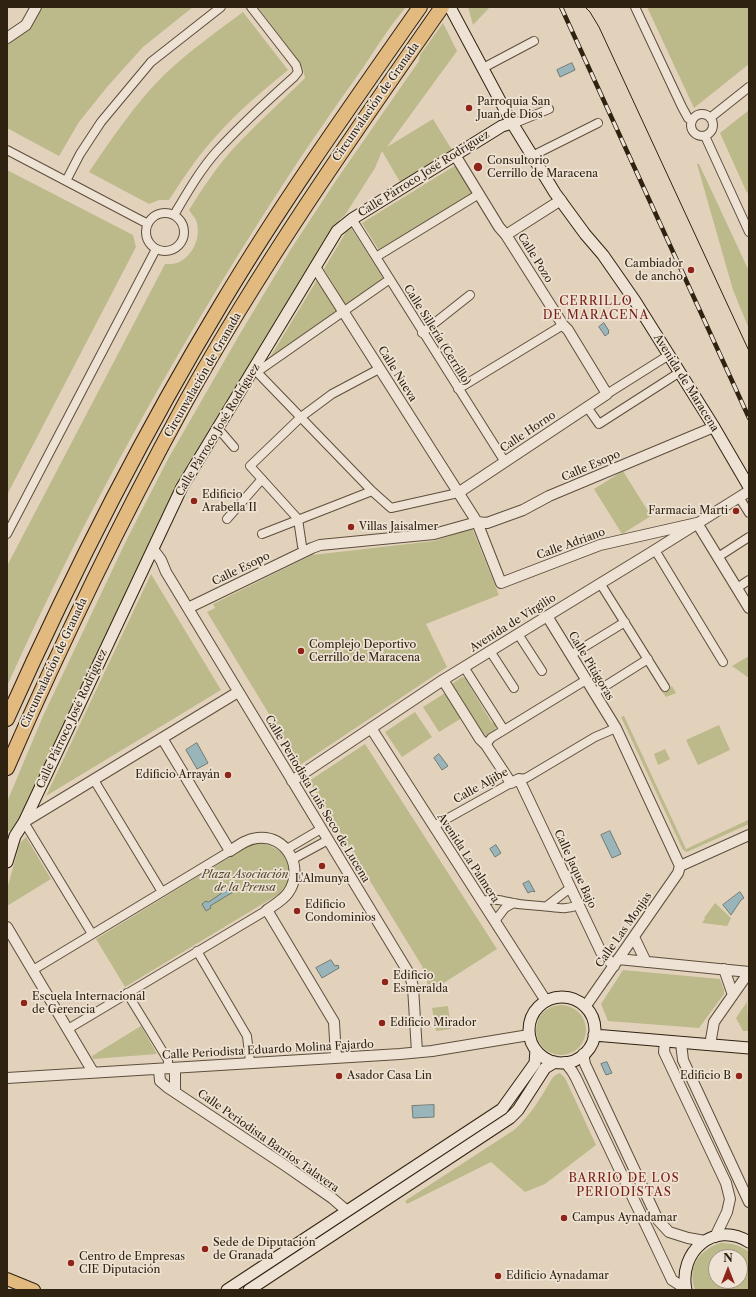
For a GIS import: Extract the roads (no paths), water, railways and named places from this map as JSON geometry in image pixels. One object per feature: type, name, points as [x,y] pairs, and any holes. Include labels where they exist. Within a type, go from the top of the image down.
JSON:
[{"type":"highway","name":"Circunvalación de Granada","points":[[7,768],[87,593],[186,402],[279,248],[339,155],[427,28],[446,8]]},
{"type":"highway","name":"Circunvalación de Granada","points":[[7,718],[70,583],[106,511],[165,401],[218,309],[324,145],[419,9]]},
{"type":"main road","name":"Avenida de Maracena","points":[[446,8],[483,68],[512,123],[532,156],[585,234],[603,255],[635,301],[714,427],[749,487]]},
{"type":"main road","name":"Calle Párroco José Rodríguez","points":[[7,862],[9,848],[24,822],[182,487],[216,430],[255,370],[337,231],[352,218],[502,126],[512,123]]},
{"type":"main road","points":[[249,1290],[510,1118],[518,1110],[545,1068],[560,1062],[576,1059],[583,1054],[592,1043],[594,1021],[586,1007],[568,997],[552,998],[540,1005],[529,1023],[529,1035],[536,1050],[544,1058],[560,1062]]},
{"type":"main road","points":[[594,1034],[749,1048]]},
{"type":"main road","points":[[227,1290],[506,1106],[534,1063],[536,1050]]},
{"type":"main road","points":[[347,1211],[354,1221]]},
{"type":"main road","points":[[686,1290],[684,1279],[687,1262],[696,1248],[710,1239],[730,1235],[749,1242]]},
{"type":"main road","points":[[7,1279],[34,1290]]},
{"type":"street","points":[[7,38],[26,25],[36,7]]},
{"type":"street","points":[[66,180],[80,154],[101,122],[152,62],[221,7]]},
{"type":"street","points":[[174,215],[190,188],[216,153],[248,119],[298,72],[296,65],[251,7]]},
{"type":"street","points":[[635,7],[682,107],[688,118],[692,121],[693,131],[698,135],[705,136],[710,133],[713,127],[710,118],[704,115],[697,116],[692,121]]},
{"type":"street","points":[[483,68],[534,41]]},
{"type":"street","points":[[710,118],[749,86]]},
{"type":"street","points":[[512,123],[549,109]]},
{"type":"street","points":[[532,156],[598,123]]},
{"type":"street","points":[[705,136],[749,232]]},
{"type":"street","points":[[7,150],[148,224]]},
{"type":"street","name":"Calle Pozo","points":[[455,155],[499,227],[506,235],[563,325],[568,330],[607,394]]},
{"type":"street","points":[[376,257],[479,194]]},
{"type":"street","points":[[506,235],[561,200]]},
{"type":"street","points":[[168,213],[174,215],[182,223],[184,235],[182,241],[179,246],[168,251],[156,249],[148,241],[146,235],[148,224],[156,215],[168,213]]},
{"type":"street","name":"Calle Sillería (Cerrillo)","points":[[352,218],[422,333],[505,462]]},
{"type":"street","points":[[7,534],[156,249]]},
{"type":"street","name":"Calle Nueva","points":[[315,267],[458,493]]},
{"type":"street","name":"Calle Párroco José Rodríguez","points":[[255,370],[390,279]]},
{"type":"street","points":[[422,333],[470,295]]},
{"type":"street","points":[[458,389],[563,325]]},
{"type":"street","name":"Calle Horno","points":[[372,491],[391,508],[458,493],[587,407],[669,355]]},
{"type":"street","points":[[305,551],[302,546],[298,519],[250,466],[301,418],[332,394],[379,369]]},
{"type":"street","points":[[255,370],[372,491],[262,534]]},
{"type":"street","points":[[587,407],[599,424],[680,372]]},
{"type":"street","name":"Calle Esopo","points":[[188,608],[320,545],[434,534],[477,522],[487,523],[523,510],[549,496],[714,427]]},
{"type":"street","points":[[216,430],[222,433],[234,446]]},
{"type":"street","points":[[227,518],[262,479]]},
{"type":"street","name":"Avenida de Virgilio","points":[[292,781],[443,680],[749,491]]},
{"type":"street","points":[[458,493],[477,522]]},
{"type":"street","points":[[739,497],[749,513]]},
{"type":"street","name":"Calle Adriano","points":[[477,522],[501,583],[600,545],[697,523]]},
{"type":"street","points":[[697,523],[749,608]]},
{"type":"street","points":[[718,557],[749,537]]},
{"type":"street","name":"Calle Periodista Luis Seco de Lucena","points":[[153,549],[161,560],[164,568],[238,692],[410,974],[413,987],[417,1052]]},
{"type":"street","points":[[655,550],[724,662]]},
{"type":"street","points":[[147,562],[155,563],[164,568]]},
{"type":"street","points":[[737,588],[749,580]]},
{"type":"street","points":[[600,583],[665,687]]},
{"type":"street","name":"Calle Pitágoras","points":[[547,616],[616,728],[680,866]]},
{"type":"street","points":[[571,655],[624,622]]},
{"type":"street","points":[[518,634],[542,671]]},
{"type":"street","points":[[490,651],[514,688]]},
{"type":"street","points":[[594,693],[648,659]]},
{"type":"street","points":[[464,667],[504,730]]},
{"type":"street","name":"Calle Jaque Bajo","points":[[443,680],[480,739],[515,781],[601,952],[616,962]]},
{"type":"street","points":[[486,745],[491,738],[586,680]]},
{"type":"street","points":[[92,934],[24,822],[238,692]]},
{"type":"street","name":"Avenida La Palmera","points":[[370,728],[546,1001]]},
{"type":"street","name":"Calle Aljibe","points":[[434,826],[515,781],[526,778],[594,737],[616,728]]},
{"type":"street","points":[[162,738],[230,851]]},
{"type":"street","points":[[94,780],[162,892]]},
{"type":"street","points":[[287,849],[321,829]]},
{"type":"street","points":[[680,866],[749,835]]},
{"type":"street","points":[[33,970],[247,840],[258,838],[270,839],[287,849],[293,860],[295,878],[292,886],[282,900],[68,1029]]},
{"type":"street","points":[[293,860],[328,840]]},
{"type":"street","name":"Calle Las Monjas","points":[[586,1007],[678,873],[680,866]]},
{"type":"street","points":[[547,906],[570,888]]},
{"type":"street","points":[[482,902],[486,900],[506,900],[514,903],[568,909],[578,906]]},
{"type":"street","points":[[495,921],[505,908],[514,903]]},
{"type":"street","points":[[267,910],[334,1022],[336,1058]]},
{"type":"street","points":[[7,928],[93,1072]]},
{"type":"street","points":[[634,937],[646,962]]},
{"type":"street","points":[[197,951],[247,1036],[250,1062]]},
{"type":"street","points":[[616,962],[646,962],[749,972],[714,1022],[710,1045]]},
{"type":"street","points":[[724,969],[733,995]]},
{"type":"street","points":[[128,993],[168,1060],[167,1068],[175,1091]]},
{"type":"street","name":"Calle Periodista Eduardo Molina Fajardo","points":[[7,1078],[417,1052],[529,1035]]},
{"type":"street","points":[[583,1054],[585,1064],[658,1220],[669,1232],[688,1238],[710,1239],[727,1212],[730,1199],[726,1183],[664,1052],[665,1041]]},
{"type":"street","points":[[682,1043],[684,1060],[749,1202]]},
{"type":"street","points":[[560,1062],[572,1071],[576,1078],[672,1280],[686,1290]]},
{"type":"street","name":"Calle Periodista Barrios Talavera","points":[[167,1068],[160,1081],[332,1198],[347,1211]]},
{"type":"water","points":[[572,63],[575,70],[560,77],[557,70]]},
{"type":"water","points":[[604,323],[609,331],[609,333],[605,336],[599,327]]},
{"type":"water","points":[[197,743],[208,763],[197,769],[186,750]]},
{"type":"water","points":[[439,754],[448,766],[442,770],[434,758]]},
{"type":"water","points":[[610,831],[621,854],[612,858],[601,835]]},
{"type":"water","points":[[496,845],[501,853],[495,857],[490,849]]},
{"type":"water","points":[[529,881],[535,892],[532,891],[528,893],[523,884]]},
{"type":"water","points":[[230,888],[233,892],[210,906],[211,908],[206,911],[202,904],[206,901],[208,902]]},
{"type":"water","points":[[740,892],[744,898],[731,915],[723,905]]},
{"type":"water","points":[[331,960],[335,966],[338,965],[339,968],[322,978],[316,968]]},
{"type":"water","points":[[607,1062],[612,1073],[606,1075],[601,1064]]},
{"type":"water","points":[[434,1105],[434,1117],[413,1118],[412,1106]]},
{"type":"tram line","points":[[585,7],[590,12],[599,27],[749,351]]},
{"type":"railway","points":[[561,7],[749,418]]},
{"type":"place","name":"Parroquia San Juan de Dios","points":[[469,108]]},
{"type":"place","name":"Consultorio Cerrillo de Maracena","points":[[478,167]]},
{"type":"place","name":"Cambiador de ancho","points":[[691,270]]},
{"type":"place","name":"Edificio Arabella II","points":[[194,501]]},
{"type":"place","name":"Farmacia Marti","points":[[736,511]]},
{"type":"place","name":"Villas Jaisalmer","points":[[351,527]]},
{"type":"place","name":"Complejo Deportivo Cerrillo de Maracena","points":[[301,651]]},
{"type":"place","name":"Edificio Arrayán","points":[[228,775]]},
{"type":"place","name":"L'Almunya","points":[[322,866]]},
{"type":"place","name":"Edificio Condominios","points":[[297,911]]},
{"type":"place","name":"Edificio Esmeralda","points":[[385,982]]},
{"type":"place","name":"Escuela Internacional de Gerencia","points":[[24,1003]]},
{"type":"place","name":"Edificio Mirador","points":[[382,1023]]},
{"type":"place","name":"Asador Casa Lin","points":[[339,1076]]},
{"type":"place","name":"Edificio B","points":[[739,1076]]},
{"type":"place","name":"Campus Aynadamar","points":[[564,1218]]},
{"type":"place","name":"Sede de Diputación de Granada","points":[[205,1249]]},
{"type":"place","name":"Centro de Empresas CIE Diputación","points":[[71,1263]]},
{"type":"place","name":"Edificio Aynadamar","points":[[498,1276]]},
{"type":"district","name":"CERRILLO DE MARACENA","points":[[596,309]]},
{"type":"district","name":"BARRIO DE LOS PERIODISTAS","points":[[624,1186]]},
{"type":"park label","name":"Plaza Asociación de la Prensa","points":[[245,881]]}]
